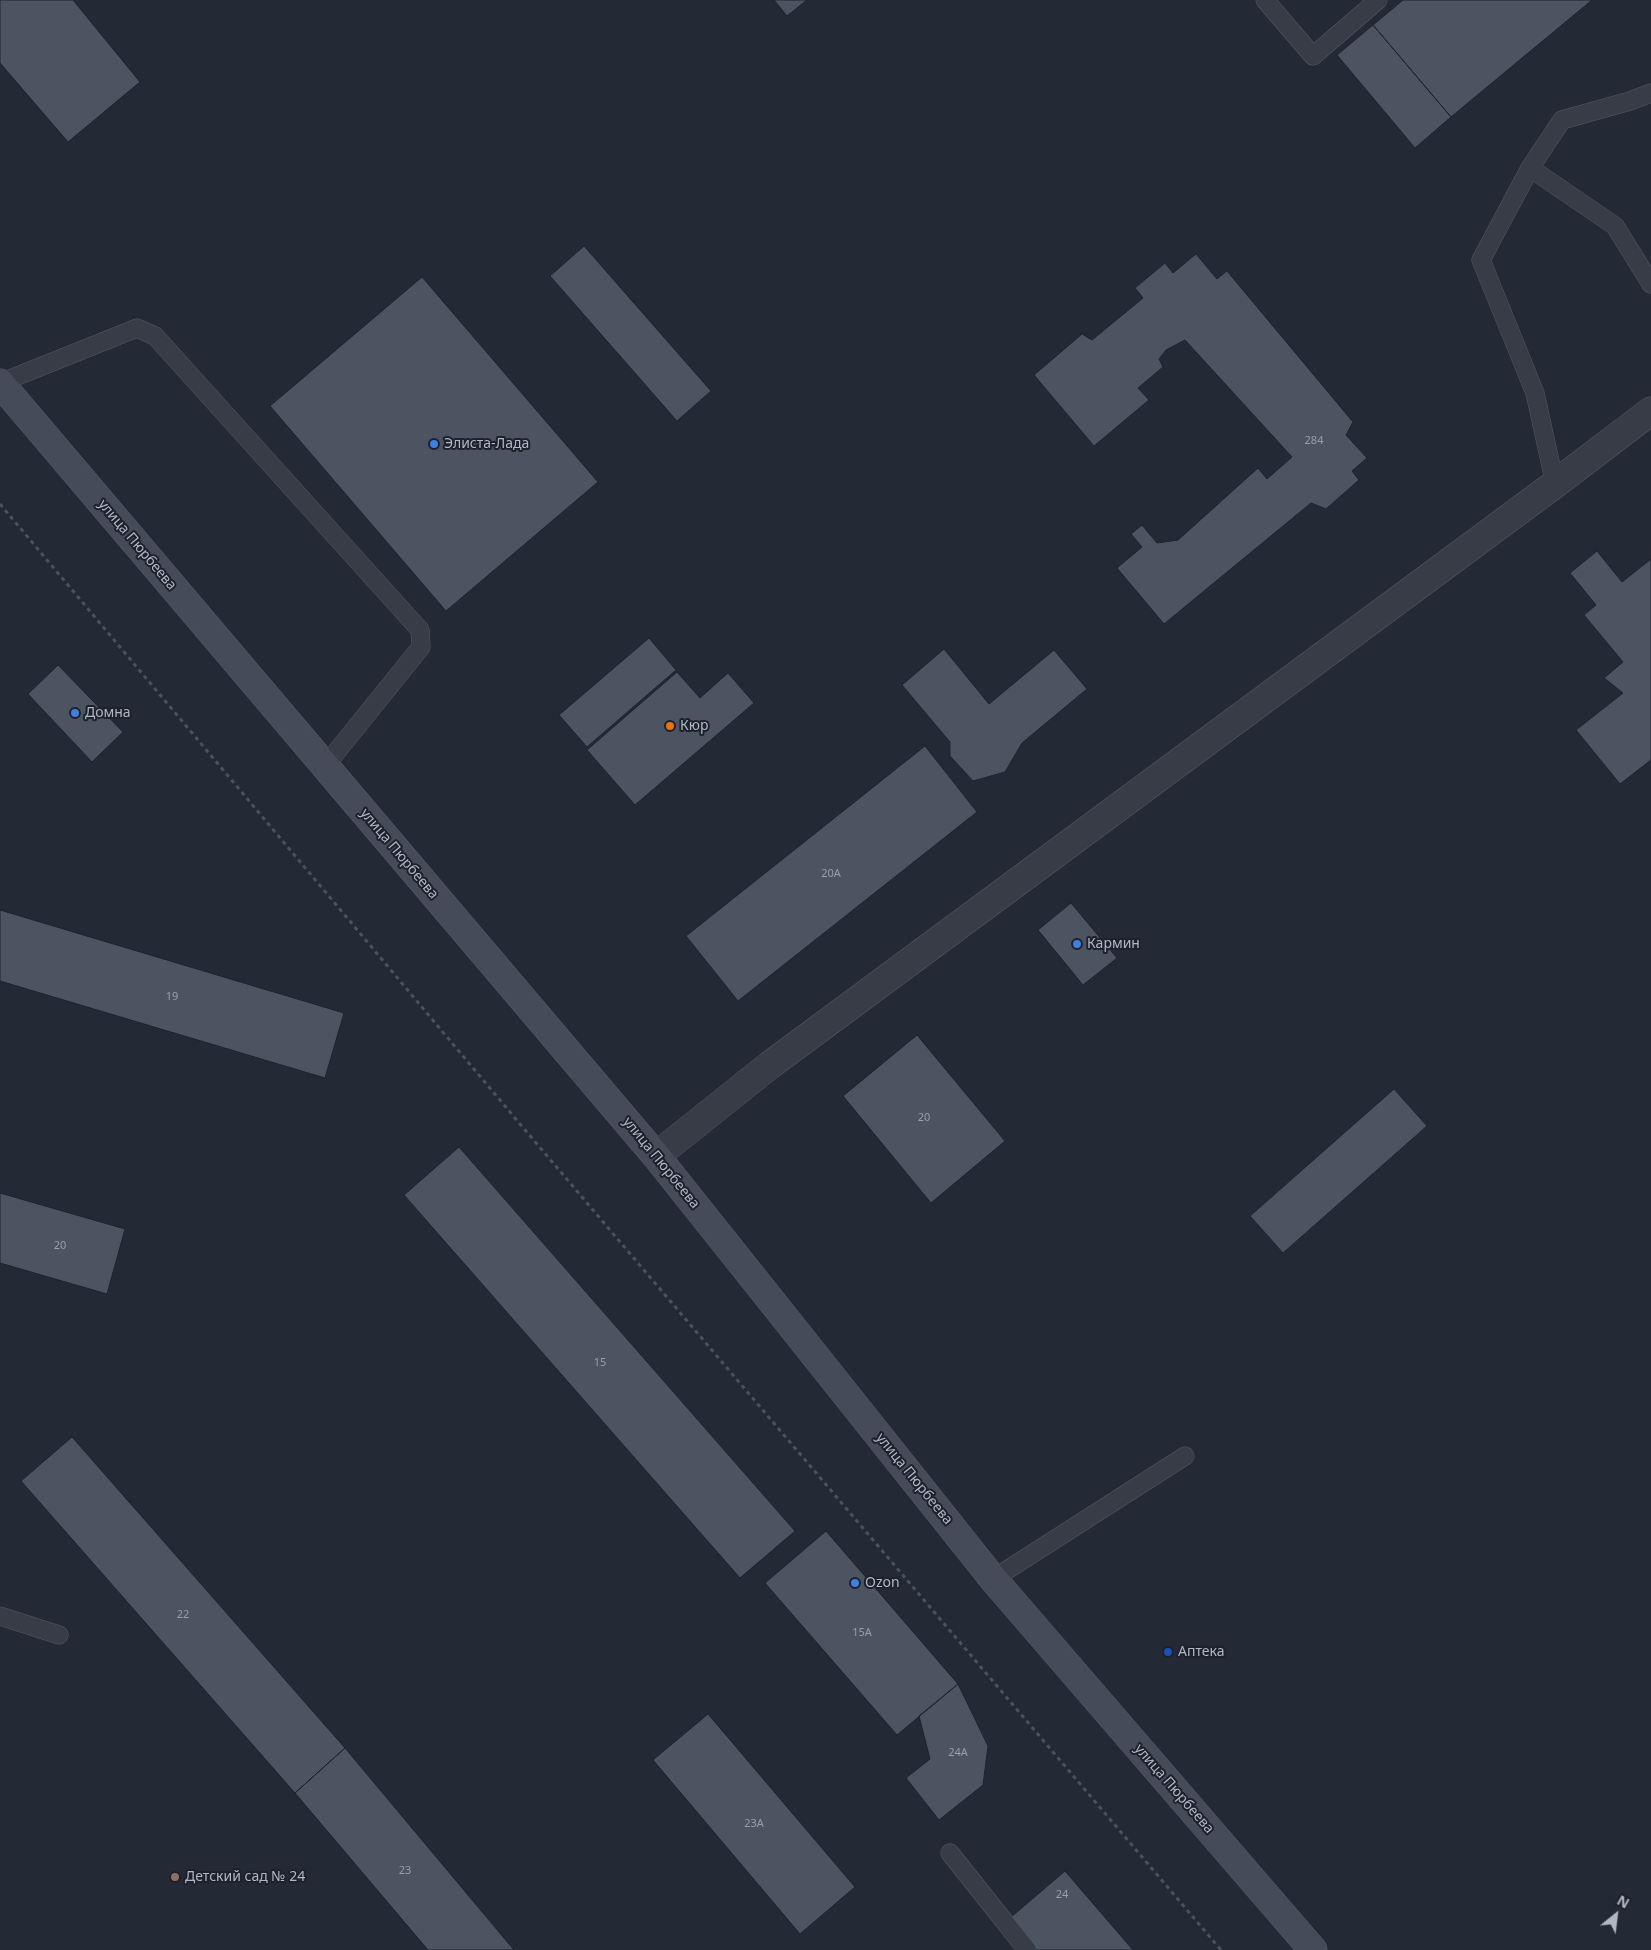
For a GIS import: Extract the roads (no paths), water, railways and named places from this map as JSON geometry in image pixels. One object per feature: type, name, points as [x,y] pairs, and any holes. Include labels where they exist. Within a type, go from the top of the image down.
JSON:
[{"type":"main road","name":"улица Пюрбеева","points":[[0,383],[656,1156],[993,1579],[1313,1950]]},
{"type":"street","points":[[656,1156],[778,1060],[1556,484],[1651,411]]},
{"type":"lane","points":[[1264,0],[1313,56],[1378,0]]},
{"type":"lane","points":[[1556,484],[1535,393],[1480,260],[1530,168],[1562,120],[1630,101],[1651,93]]},
{"type":"lane","points":[[1530,168],[1615,226],[1651,284]]},
{"type":"lane","points":[[0,383],[136,328],[155,336],[420,630],[421,647],[325,766]]},
{"type":"lane","points":[[993,1579],[1184,1456]]},
{"type":"lane","points":[[0,1616],[59,1635]]},
{"type":"lane","points":[[950,1853],[1027,1950]]},
{"type":"place","name":"Элиста-Лада","points":[[434,444]]},
{"type":"place","name":"Домна","points":[[75,713]]},
{"type":"place","name":"Кюр","points":[[670,726]]},
{"type":"place","name":"Кармин","points":[[1077,944]]},
{"type":"place","name":"Ozon","points":[[855,1583]]},
{"type":"place","name":"Аптека","points":[[1168,1652]]},
{"type":"place","name":"Детский сад № 24","points":[[175,1877]]}]
